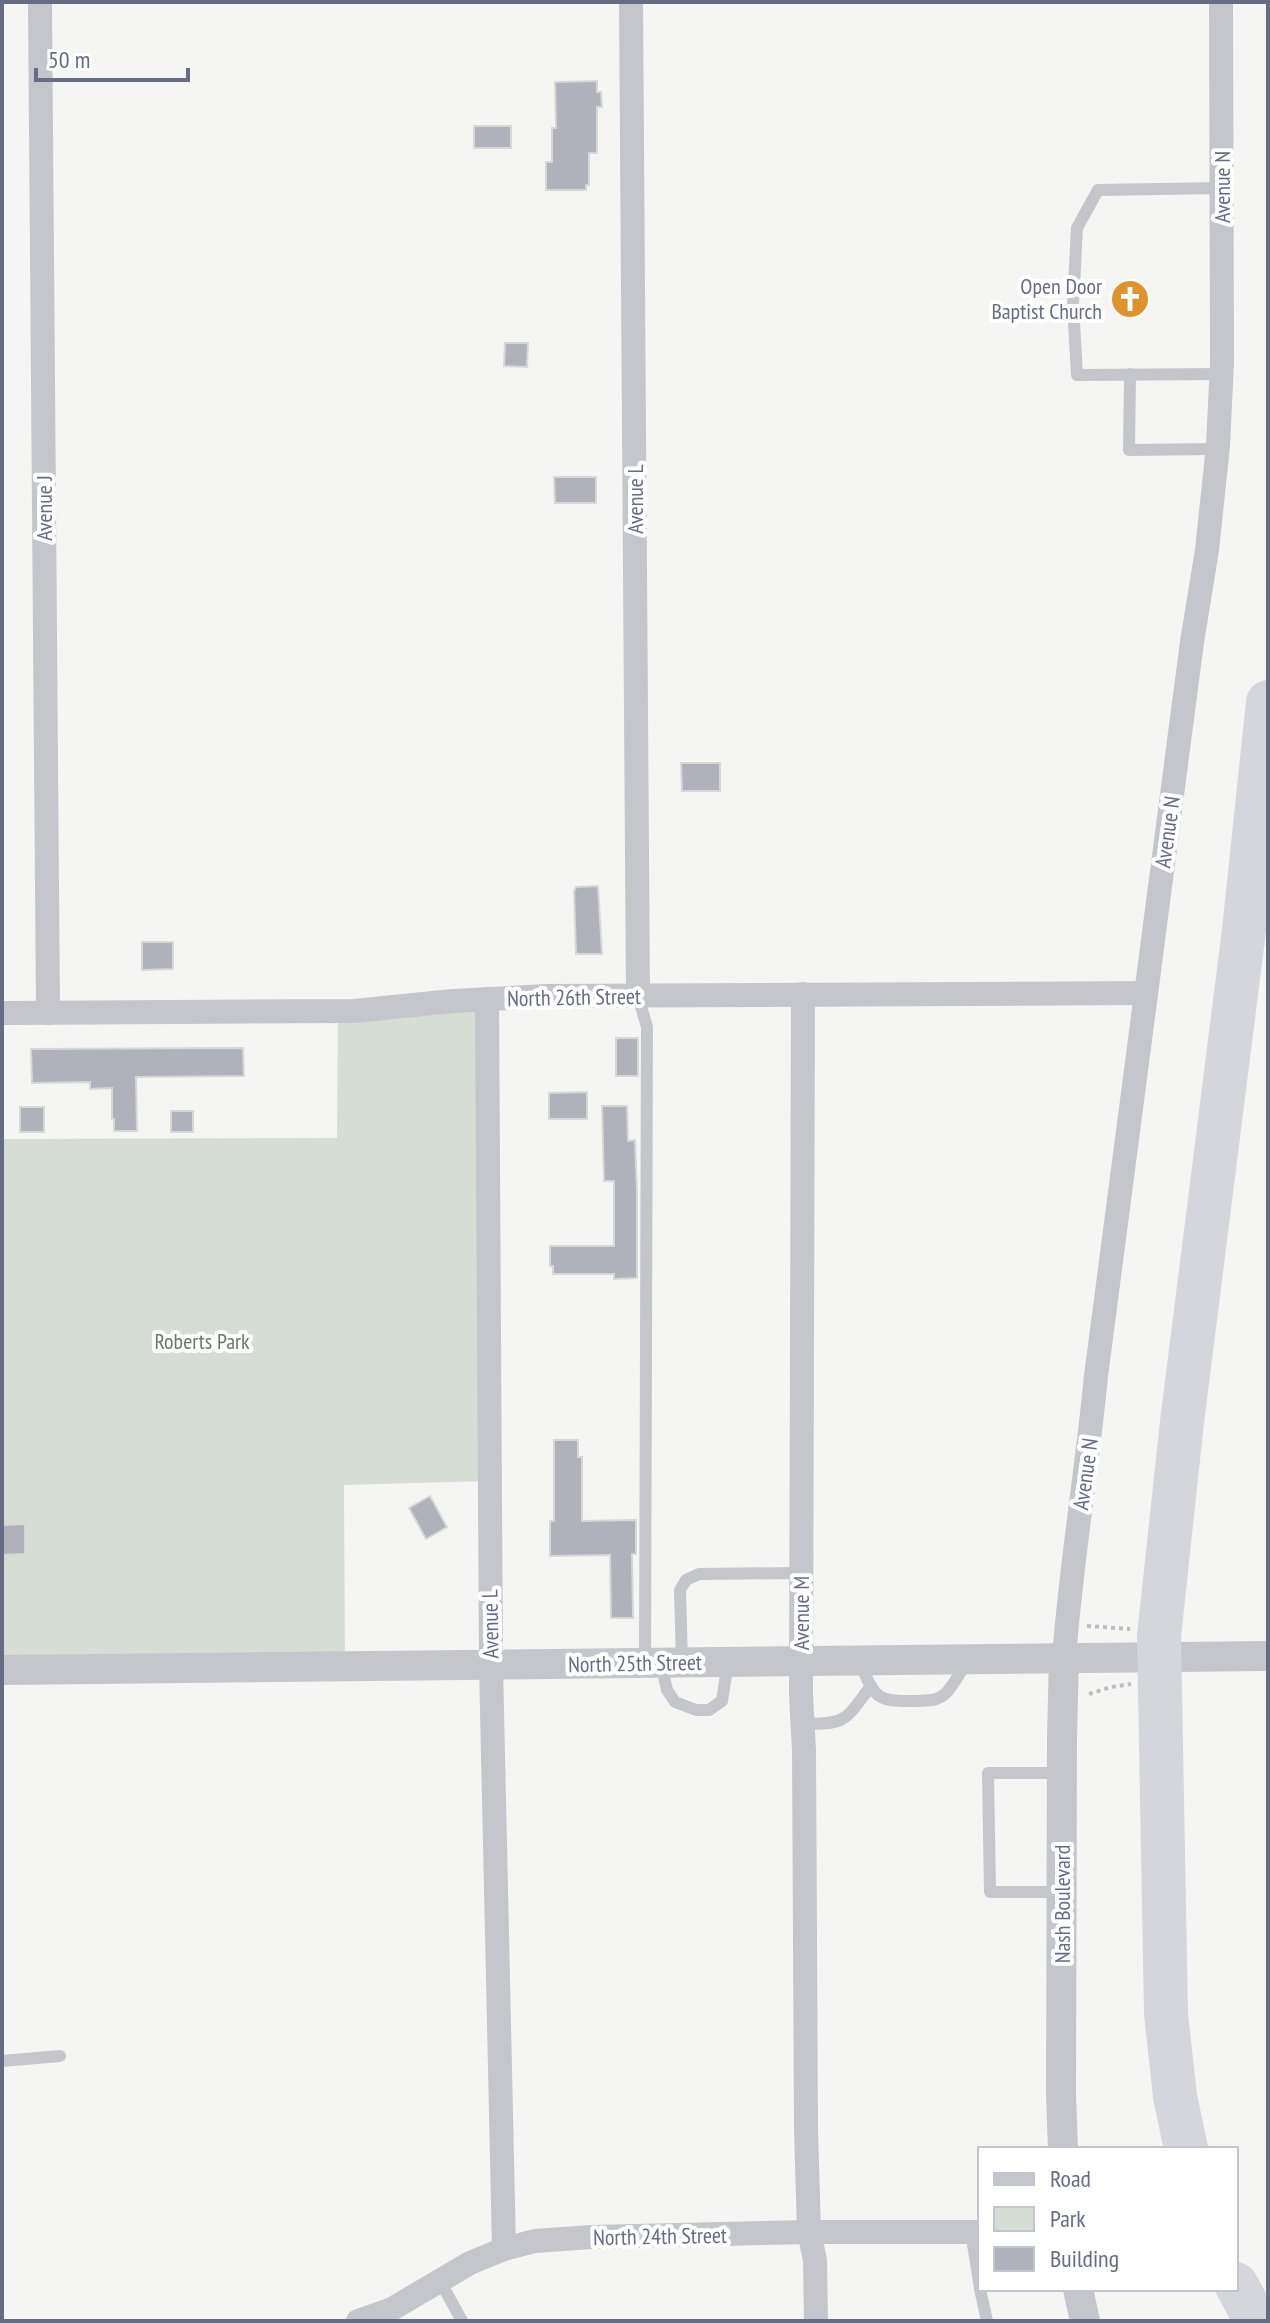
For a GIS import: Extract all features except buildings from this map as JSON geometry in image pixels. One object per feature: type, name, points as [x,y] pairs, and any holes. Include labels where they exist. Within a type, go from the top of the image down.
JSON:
[{"type":"highway","points":[[1186,2147],[1175,2096],[1166,2014],[1158,1657],[1182,1422],[1242,946],[1268,702]]},
{"type":"highway","points":[[1238,2288],[1256,2321]]},
{"type":"street","name":"Avenue J","points":[[40,2],[48,1013]]},
{"type":"street","name":"Avenue L","points":[[631,2],[638,996]]},
{"type":"street","name":"Avenue N","points":[[1064,1658],[1070,1588],[1192,642],[1207,550],[1217,449],[1221,374],[1221,2]]},
{"type":"street","name":"North 26th Street","points":[[2,1013],[354,1011],[487,999],[638,996],[1146,993]]},
{"type":"street","name":"Avenue M","points":[[803,994],[801,1661],[809,2232],[815,2260],[816,2321]]},
{"type":"street","name":"Avenue L","points":[[487,999],[491,1665],[504,2249]]},
{"type":"street","name":"North 25th Street","points":[[2,1670],[801,1661],[865,1674],[969,1659],[1268,1656]]},
{"type":"street","name":"Nash Boulevard","points":[[1063,2147],[1064,1658]]},
{"type":"street","name":"North 24th Street","points":[[358,2321],[392,2309],[470,2263],[535,2241],[809,2232],[976,2232]]},
{"type":"street","points":[[1078,2291],[1085,2321]]},
{"type":"lane","points":[[1221,374],[1077,375],[1073,305],[1077,228],[1098,190],[1222,188]]},
{"type":"lane","points":[[1130,374],[1129,450],[1217,449]]},
{"type":"lane","points":[[638,996],[647,1027],[662,1663],[667,1690],[675,1702],[696,1710],[709,1710],[722,1701],[728,1662]]},
{"type":"lane","points":[[662,1663],[680,1590],[686,1580],[699,1574],[801,1573]]},
{"type":"lane","points":[[865,1674],[879,1696],[890,1701],[936,1700],[947,1692],[969,1659]]},
{"type":"lane","points":[[802,1724],[833,1724],[845,1719],[865,1674]]},
{"type":"lane","points":[[1062,1773],[988,1773],[990,1892],[1062,1892]]},
{"type":"lane","points":[[2,2061],[60,2056]]},
{"type":"lane","points":[[976,2232],[978,2260]]},
{"type":"lane","points":[[440,2281],[462,2321]]},
{"type":"lane","points":[[981,2291],[987,2321]]},
{"type":"green space","name":"Roberts Park","points":[[487,999],[489,1481],[344,1485],[345,1667],[2,1670],[2,1139],[337,1138],[338,1011]]},
{"type":"place","name":"Open Door Baptist Church","points":[[1130,299]]}]
